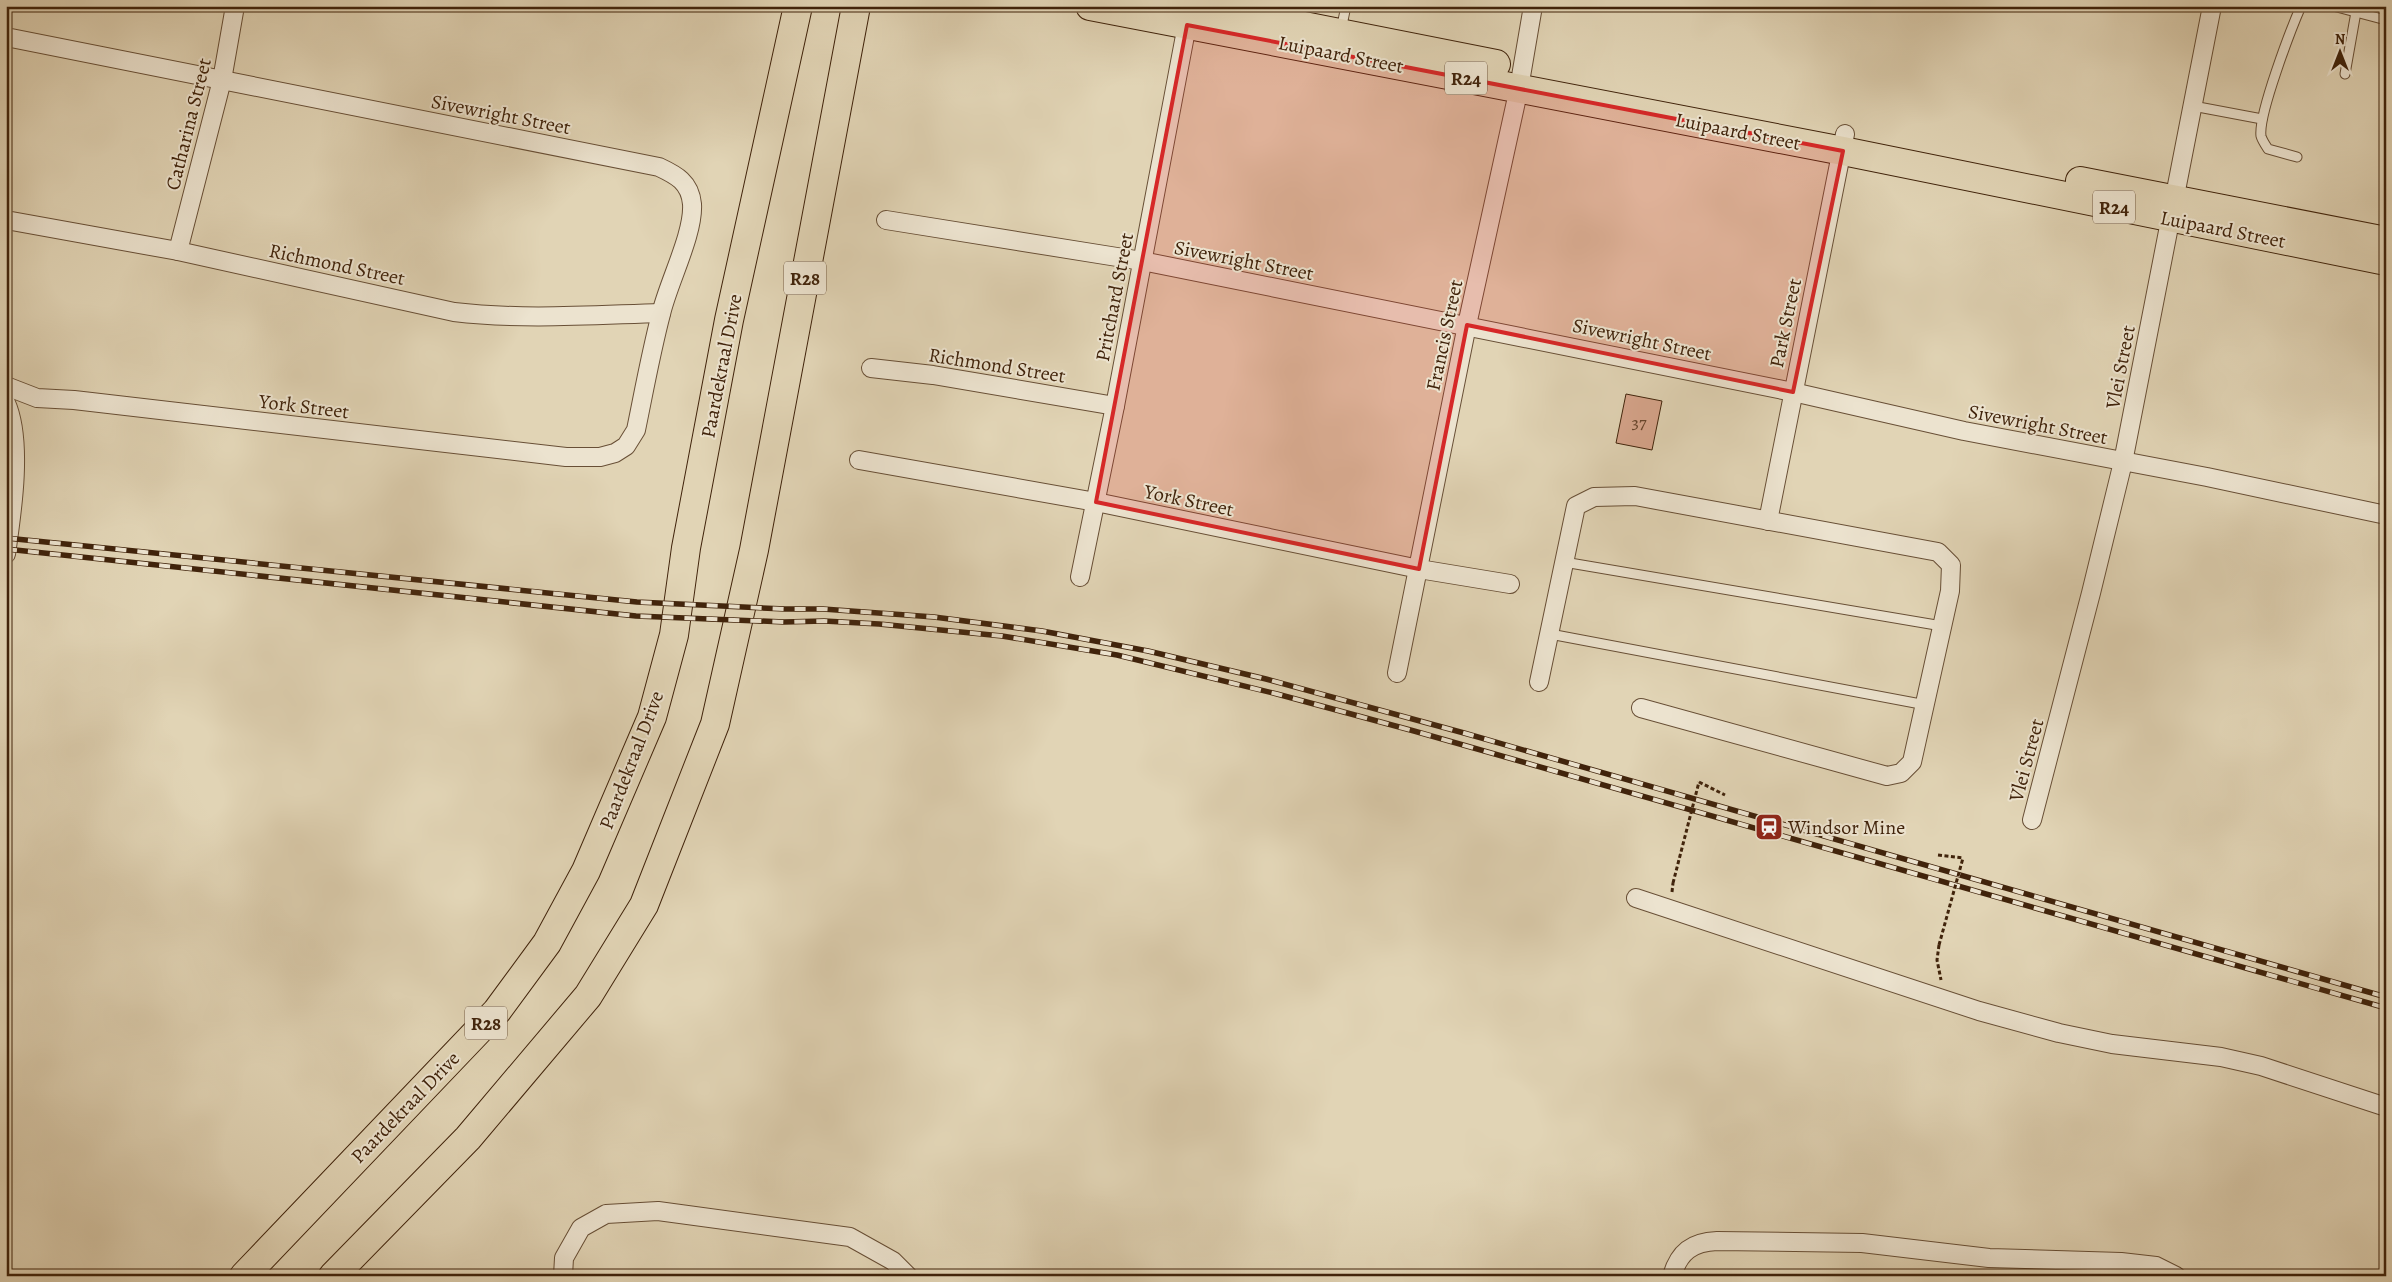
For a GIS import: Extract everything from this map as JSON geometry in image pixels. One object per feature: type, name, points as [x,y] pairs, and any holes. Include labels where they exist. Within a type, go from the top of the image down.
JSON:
[{"type":"main road","name":"Paardekraal Drive","points":[[244,1276],[498,1011],[547,944],[586,871],[652,717],[674,635],[686,548],[729,320],[798,6]]},
{"type":"main road","name":"R28","points":[[333,1276],[468,1138],[588,996],[644,905],[715,724],[754,550],[856,6]]},
{"type":"main road","name":"Luipaard Street","points":[[1090,6],[1195,16],[1340,34],[1520,79]]},
{"type":"main road","name":"Luipaard Street","points":[[1195,16],[1844,142],[2172,209],[2386,261]]},
{"type":"main road","name":"Luipaard Street","points":[[2172,209],[2386,241]]},
{"type":"street","name":"Catharina Street","points":[[178,251],[222,80],[235,6]]},
{"type":"street","name":"Francis Street","points":[[1397,673],[1520,79],[1533,6]]},
{"type":"street","name":"Vlei Street","points":[[2032,820],[2123,462],[2212,6]]},
{"type":"street","name":"Pritchard Street","points":[[1080,577],[1142,261],[1195,16]]},
{"type":"street","name":"Sivewright Street","points":[[6,37],[658,167],[678,176],[688,186],[692,205],[687,232],[661,313],[636,430],[626,446],[614,453],[600,457]]},
{"type":"street","name":"Park Street","points":[[1768,521],[1792,392],[1844,142]]},
{"type":"street","name":"Richmond Street","points":[[6,220],[178,251],[454,312],[531,316],[661,313]]},
{"type":"street","name":"Sivewright Street","points":[[886,220],[1142,261],[1468,325],[1792,392],[1964,431],[2386,514]]},
{"type":"street","name":"Richmond Street","points":[[871,368],[933,375],[1115,406]]},
{"type":"street","name":"York Street","points":[[6,386],[37,398],[74,400],[566,457],[600,457]]},
{"type":"street","points":[[6,403],[15,439],[12,510],[6,554]]},
{"type":"street","name":"York Street","points":[[859,460],[1096,502],[1419,569],[1510,584]]},
{"type":"street","points":[[1539,682],[1576,506],[1594,497],[1634,496],[1938,552],[1951,565],[1950,591],[1926,705],[1912,762],[1901,773],[1887,776],[1641,708]]},
{"type":"street","points":[[1636,898],[1988,1014],[2059,1033],[2112,1044],[2221,1057],[2261,1066],[2386,1107]]},
{"type":"street","points":[[563,1276],[564,1258],[580,1228],[606,1214],[658,1211],[850,1238],[893,1262],[908,1276]]},
{"type":"street","points":[[1672,1276],[1683,1254],[1695,1244],[1703,1242],[1747,1241],[1862,1244],[1989,1258],[2121,1262],[2156,1266],[2176,1276]]},
{"type":"lane","points":[[1340,34],[1346,6]]},
{"type":"lane","points":[[2297,157],[2268,149],[2261,137],[2262,119],[2290,29],[2301,6]]},
{"type":"lane","points":[[2333,6],[2386,20]]},
{"type":"lane","points":[[2345,74],[2356,12]]},
{"type":"lane","points":[[2192,106],[2262,119]]},
{"type":"lane","points":[[1564,562],[1942,626]]},
{"type":"lane","points":[[1550,634],[1926,705]]},
{"type":"path","points":[[1673,883],[1699,782],[1724,795]]},
{"type":"path","points":[[1937,960],[1939,945],[1963,858],[1938,855]]},
{"type":"highlighted area","points":[[1187,25],[1843,151],[1793,392],[1467,325],[1419,569],[1096,502]]},
{"type":"building","points":[[1626,394],[1662,401],[1652,450],[1616,443]]},
{"type":"railway","points":[[6,538],[637,602],[823,609],[934,617],[1042,631],[1148,651],[1266,679],[1464,733],[2386,997]]},
{"type":"railway","points":[[6,549],[636,616],[879,624],[1002,636],[1117,655],[1277,694],[1414,731],[2386,1008]]},
{"type":"place","name":"Windsor Mine","points":[[1769,827]]}]
